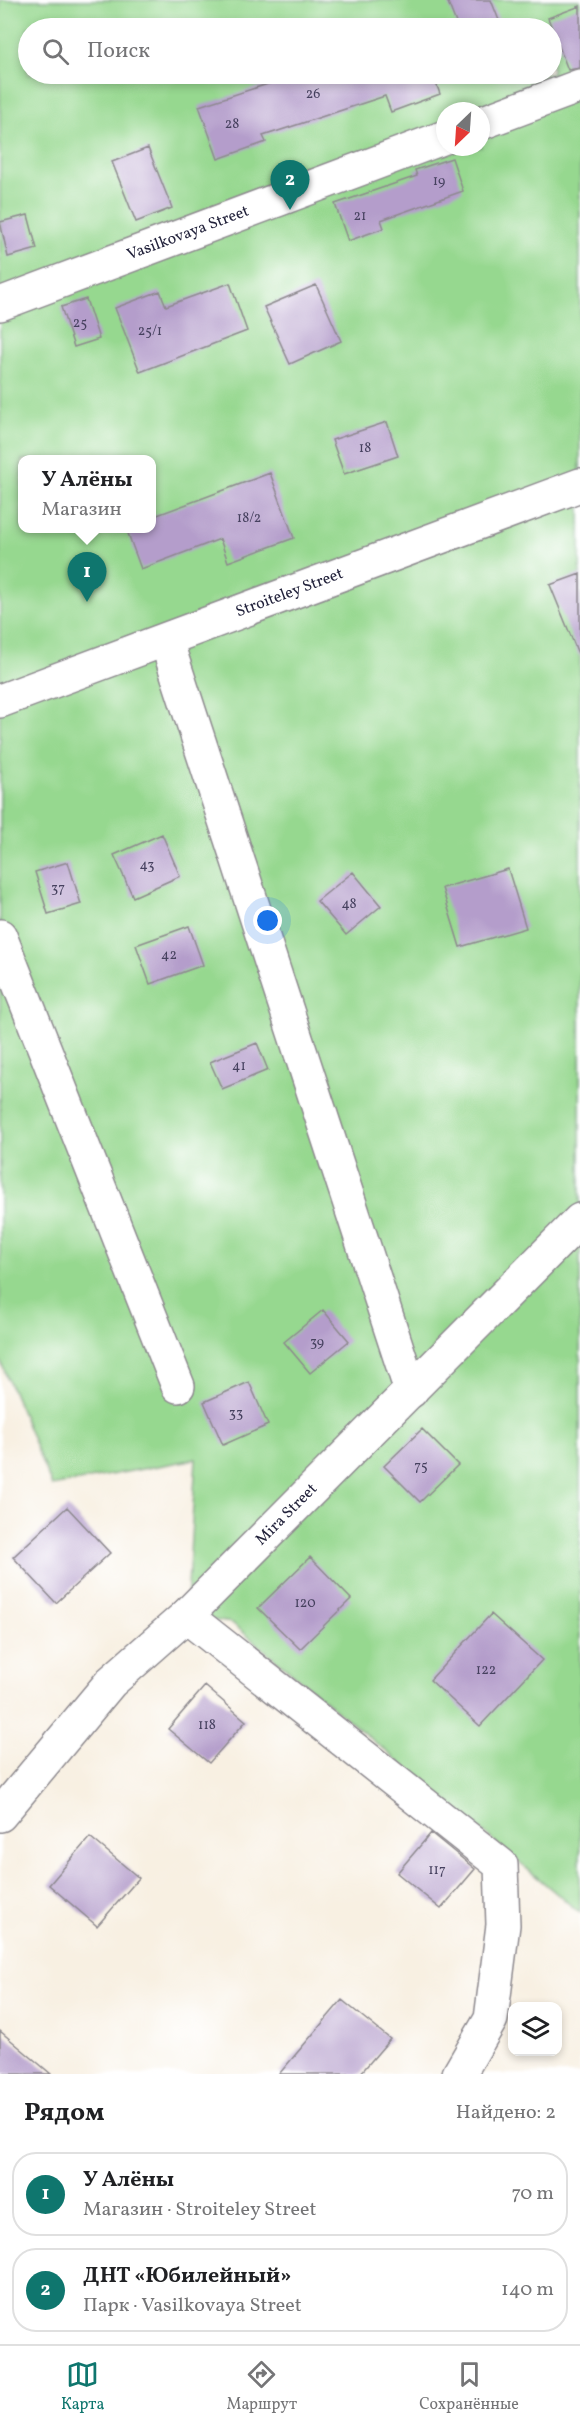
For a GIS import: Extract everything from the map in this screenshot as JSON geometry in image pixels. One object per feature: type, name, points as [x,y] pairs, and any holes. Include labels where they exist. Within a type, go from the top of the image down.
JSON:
[{"type":"street","points":[[490,120],[580,86]]},
{"type":"street","name":"Vasilkovaya Street","points":[[0,304],[436,140]]},
{"type":"street","name":"Stroiteley Street","points":[[0,701],[580,485]]},
{"type":"street","points":[[166,639],[411,1391]]},
{"type":"street","points":[[0,936],[178,1386]]},
{"type":"street","name":"Mira Street","points":[[0,1815],[111,1682],[186,1616],[580,1220]]},
{"type":"street","points":[[186,1616],[501,1865],[502,1925],[491,2019],[459,2074]]},
{"type":"green space","points":[[0,0],[580,0],[580,1913],[232,1623],[186,1616],[196,1459],[52,1486],[0,1360]]},
{"type":"building","points":[[447,0],[491,0],[498,18],[454,18]]},
{"type":"building","points":[[580,6],[580,68],[568,70],[562,54],[562,18],[548,18]]},
{"type":"building","points":[[268,84],[436,84],[440,94],[391,112],[385,96],[263,136],[266,142],[218,159],[199,106]]},
{"type":"building","points":[[148,148],[172,208],[136,222],[112,162]]},
{"type":"building","points":[[452,158],[463,191],[381,220],[384,228],[348,241],[335,204],[417,176],[415,170]]},
{"type":"building","points":[[28,215],[37,249],[8,257],[0,222]]},
{"type":"building","points":[[230,283],[247,331],[140,372],[115,308],[160,291],[166,306]]},
{"type":"building","points":[[316,285],[341,341],[290,364],[264,307]]},
{"type":"building","points":[[86,299],[99,339],[74,347],[61,307]]},
{"type":"building","points":[[387,422],[398,456],[344,474],[332,440]]},
{"type":"building","points":[[270,473],[294,538],[228,562],[220,539],[141,569],[128,533],[156,533],[156,516]]},
{"type":"building","points":[[580,574],[580,656],[579,656],[550,585]]},
{"type":"building","points":[[162,834],[180,876],[133,897],[114,855]]},
{"type":"building","points":[[68,862],[81,904],[48,914],[35,872]]},
{"type":"building","points":[[508,869],[526,928],[460,947],[442,888]]},
{"type":"building","points":[[353,872],[381,906],[346,935],[317,901]]},
{"type":"building","points":[[189,926],[203,965],[150,984],[136,945]]},
{"type":"building","points":[[257,1043],[268,1070],[222,1089],[210,1062]]},
{"type":"building","points":[[323,1310],[349,1341],[310,1373],[284,1342]]},
{"type":"building","points":[[249,1382],[268,1425],[223,1445],[204,1402]]},
{"type":"building","points":[[422,1429],[458,1465],[420,1502],[384,1466]]},
{"type":"building","points":[[67,1507],[110,1553],[56,1603],[13,1557]]},
{"type":"building","points":[[310,1557],[351,1599],[300,1649],[258,1608]]},
{"type":"building","points":[[491,1614],[542,1660],[480,1726],[430,1680]]},
{"type":"building","points":[[205,1686],[246,1721],[209,1763],[168,1729]]},
{"type":"building","points":[[431,1833],[475,1869],[441,1909],[397,1873]]},
{"type":"building","points":[[90,1837],[139,1878],[97,1926],[49,1885]]},
{"type":"building","points":[[342,2000],[390,2039],[360,2074],[279,2074]]},
{"type":"building","points":[[0,2031],[51,2074],[0,2074]]},
{"type":"place","name":"ДНТ «Юбилейный»","points":[[290,210]]},
{"type":"place","name":"У Алёны","points":[[87,602]]}]
